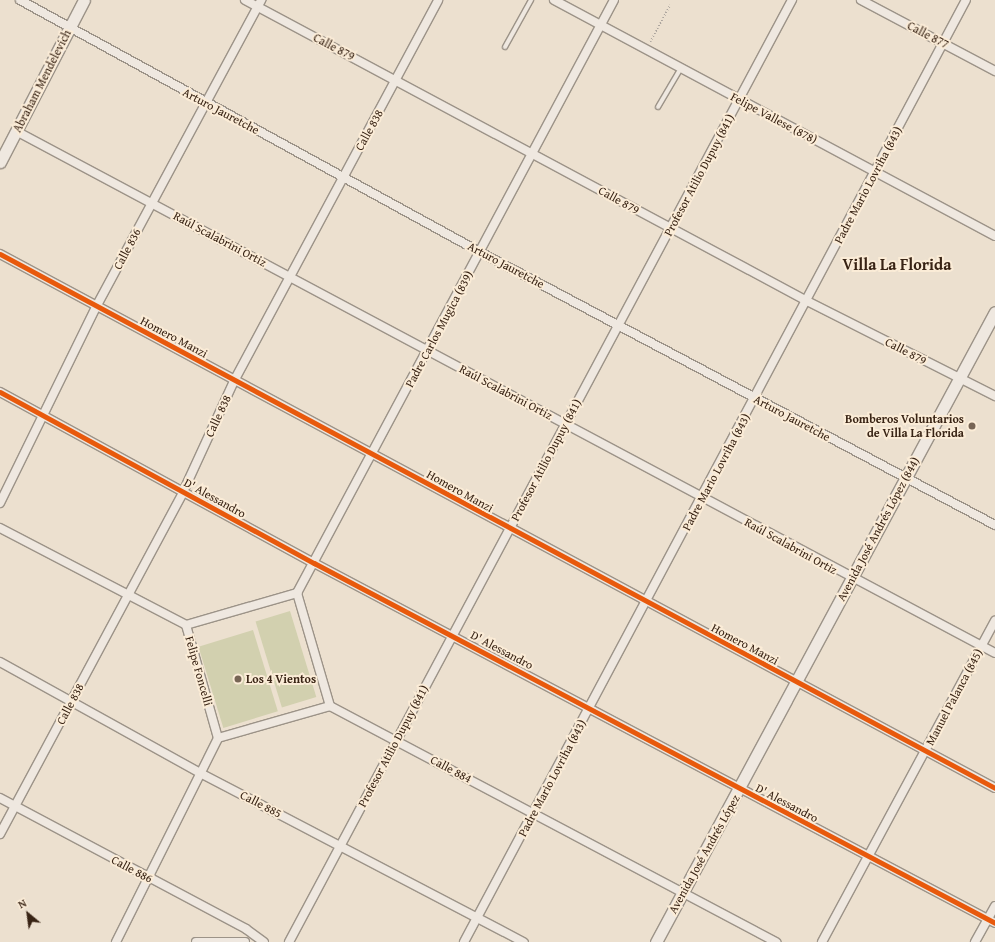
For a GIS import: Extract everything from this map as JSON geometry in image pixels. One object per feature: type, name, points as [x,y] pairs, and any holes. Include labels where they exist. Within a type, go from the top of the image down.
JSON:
[{"type":"main road","name":"Abraham Mendelevich","points":[[0,162],[84,0]]},
{"type":"main road","name":"Avenida José Andrés López (844)","points":[[797,682],[995,312]]},
{"type":"main road","name":"Avenida José Andrés López","points":[[656,942],[797,682]]},
{"type":"street","name":"Arturo Jauretche","points":[[20,0],[480,252],[995,525]]},
{"type":"street","name":"Calle 879","points":[[245,0],[259,3],[396,80],[671,228],[808,301],[995,396]]},
{"type":"street","name":"Calle 838","points":[[0,834],[183,492],[234,381],[438,0]]},
{"type":"street","name":"Felipe Vallese (878)","points":[[554,0],[995,236]]},
{"type":"street","name":"Padre Carlos Mugica (839)","points":[[297,593],[428,351],[532,152],[614,0]]},
{"type":"street","name":"Profesor Atilio Dupuy (841)","points":[[289,942],[398,740],[452,634],[510,530],[565,424],[792,0]]},
{"type":"street","name":"Calle 877","points":[[861,0],[874,3],[995,71]]},
{"type":"street","name":"Padre Mario Lovriha (843)","points":[[464,942],[703,498],[754,398],[808,301],[966,0]]},
{"type":"street","name":"Calle 836","points":[[0,503],[44,416],[96,307],[259,3]]},
{"type":"street","name":"Raúl Scalabrini Ortiz","points":[[16,131],[852,579],[995,653]]},
{"type":"street","name":"Homero Manzi","points":[[0,254],[510,530],[995,788]]},
{"type":"street","name":"D' Alessandro","points":[[0,392],[314,563],[452,634],[739,789],[992,921]]},
{"type":"street","name":"Felipe Foncelli","points":[[0,528],[186,626],[218,738]]},
{"type":"street","points":[[116,942],[146,877],[202,774],[218,738],[330,706],[297,593],[186,626]]},
{"type":"street","name":"Manuel Palanca (845)","points":[[822,942],[995,621]]},
{"type":"street","name":"Calle 885","points":[[0,662],[72,700],[202,774],[524,942]]},
{"type":"street","name":"Calle 884","points":[[330,706],[398,740],[776,942]]},
{"type":"street","name":"Calle 886","points":[[0,798],[246,929],[264,942]]},
{"type":"street","points":[[976,942],[992,921],[995,906]]},
{"type":"street","points":[[196,942],[245,942]]},
{"type":"lane","points":[[505,46],[531,0]]},
{"type":"lane","points":[[658,107],[681,68]]},
{"type":"path","points":[[646,49],[670,5]]},
{"type":"shaded area","points":[[290,611],[316,697],[282,708],[256,622]]},
{"type":"shaded area","name":"Los 4 Vientos","points":[[253,630],[278,711],[223,728],[198,647]]},
{"type":"cycle path","points":[[0,254],[995,788]]},
{"type":"cycle path","points":[[0,392],[314,563],[995,923]]},
{"type":"place","name":"Bomberos Voluntarios de Villa La Florida","points":[[972,426]]},
{"type":"place","name":"Los 4 Vientos","points":[[238,679]]},
{"type":"district","name":"Villa La Florida","points":[[897,264]]}]
